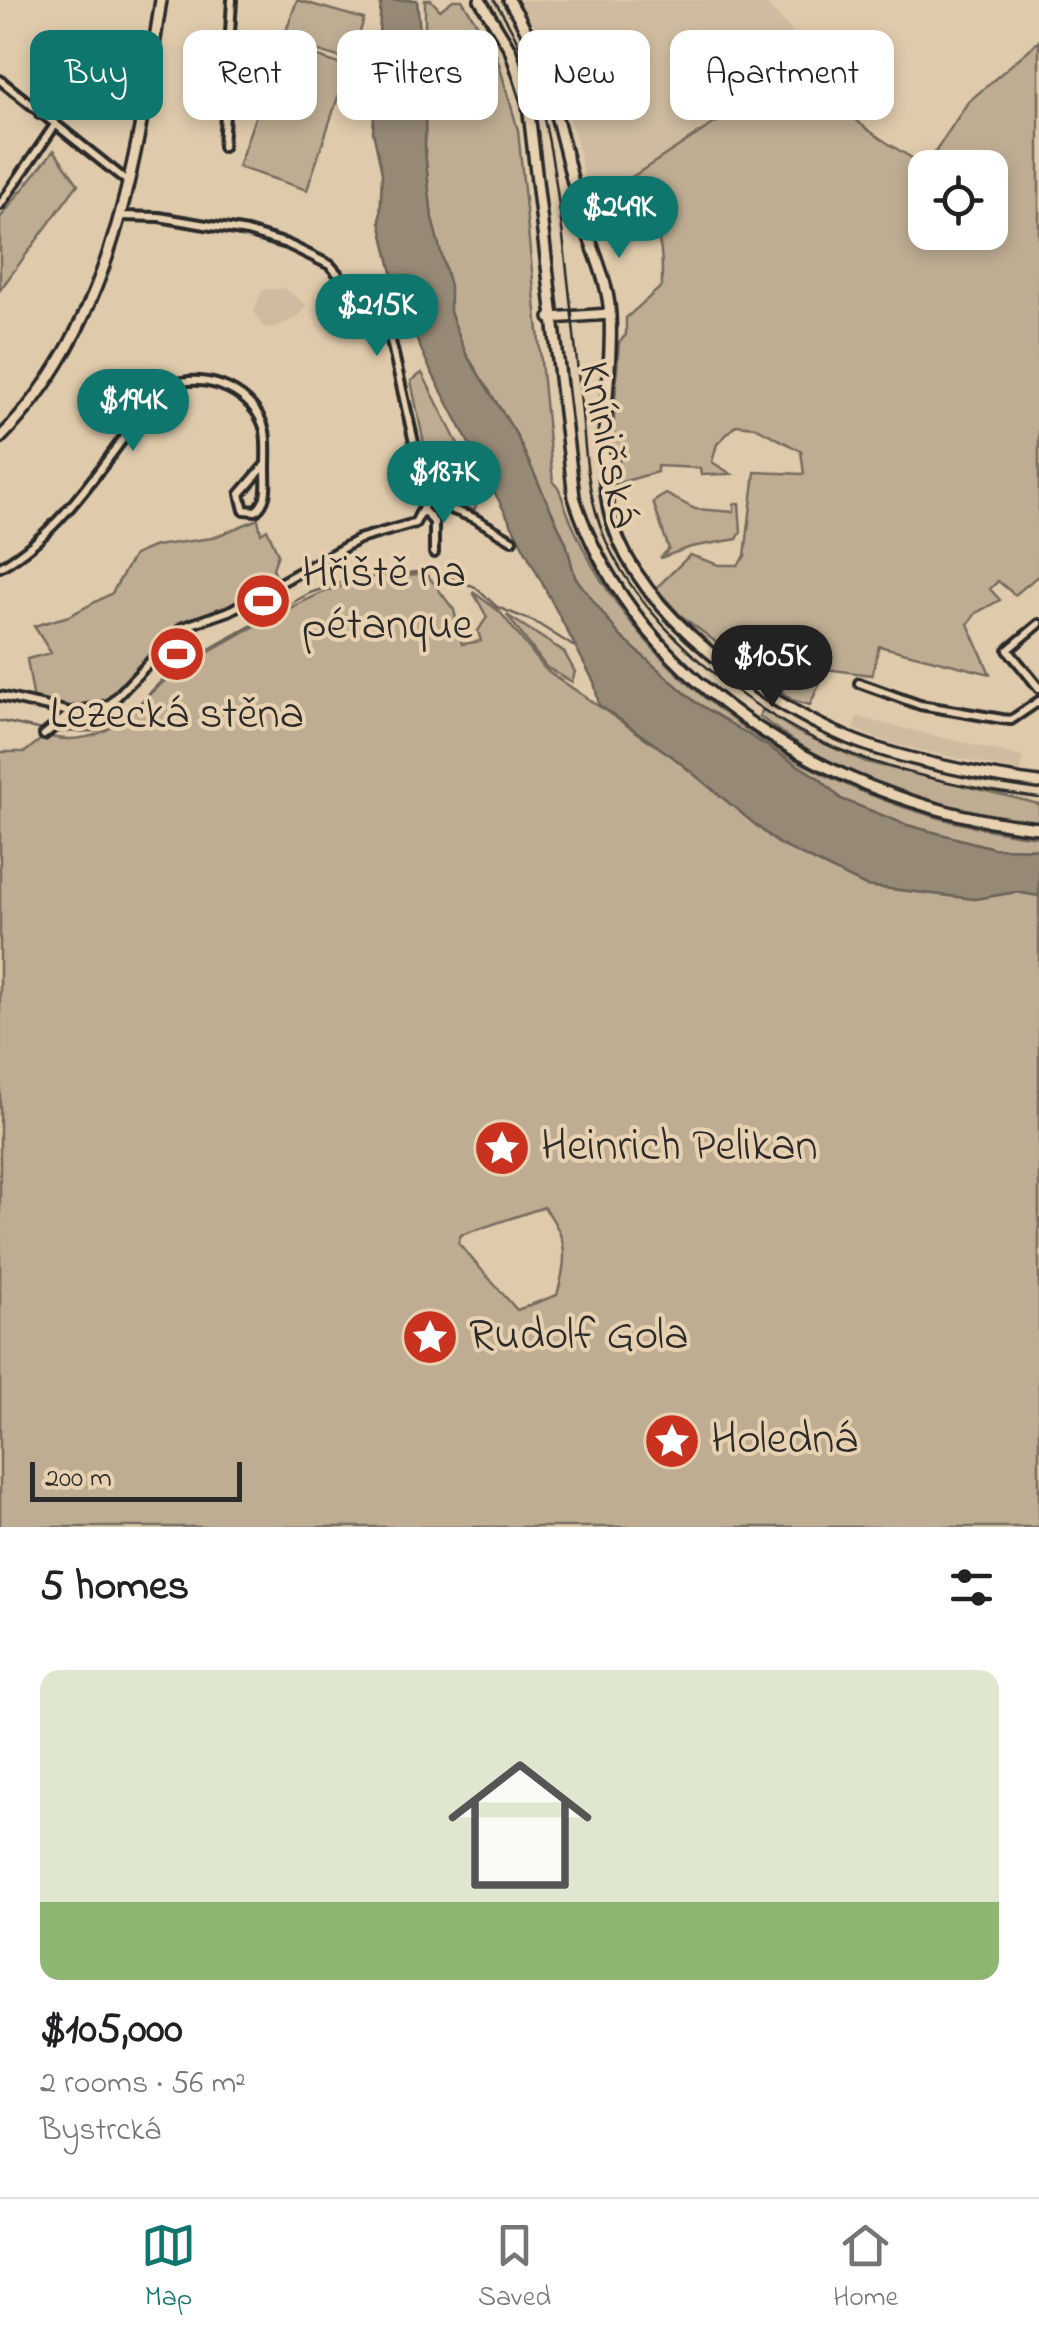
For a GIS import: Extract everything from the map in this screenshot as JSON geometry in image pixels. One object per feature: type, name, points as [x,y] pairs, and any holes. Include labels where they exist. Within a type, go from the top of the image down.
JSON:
[{"type":"street","points":[[3,431],[25,410],[84,310],[120,216],[146,108],[161,0]]},
{"type":"street","points":[[222,147],[232,0]]},
{"type":"street","name":"Kníničská","points":[[480,0],[510,49],[528,104],[550,318],[574,497],[602,570],[648,634],[737,710],[836,772],[951,813],[1039,828]]},
{"type":"street","points":[[509,0],[553,94],[610,314],[609,506],[628,562],[656,602],[682,629],[738,672],[847,738],[1039,783]]},
{"type":"street","points":[[0,80],[30,106]]},
{"type":"street","points":[[48,120],[128,182]]},
{"type":"street","points":[[0,205],[55,126]]},
{"type":"street","points":[[44,735],[72,712],[109,704],[183,627],[229,612],[359,538],[415,523],[425,512],[427,500],[388,332],[330,265],[287,244],[247,232],[159,217],[120,216]]},
{"type":"street","points":[[550,318],[610,314]]},
{"type":"street","points":[[0,566],[44,536],[147,405],[174,385],[203,380],[234,391],[260,418],[266,464],[263,505],[256,511],[244,510],[240,494],[266,464]]},
{"type":"street","points":[[427,500],[474,518],[512,540]]},
{"type":"street","points":[[425,512],[434,522],[434,553]]},
{"type":"street","points":[[474,518],[488,513]]},
{"type":"street","points":[[1039,624],[1008,650],[1039,688]]},
{"type":"street","points":[[858,683],[920,705],[1011,720],[1039,701]]},
{"type":"street","points":[[0,696],[72,712]]},
{"type":"shaded area","points":[[297,0],[364,19],[361,30],[337,30],[337,57],[317,50],[317,30],[286,30]]},
{"type":"shaded area","points":[[381,0],[417,0],[420,30],[379,30]]},
{"type":"shaded area","points":[[425,0],[431,0],[440,10],[453,0],[462,0],[481,30],[425,30]]},
{"type":"shaded area","points":[[517,0],[763,0],[790,30],[670,30],[670,120],[719,120],[589,205],[570,120],[650,120],[650,30],[537,30]]},
{"type":"shaded area","points":[[1039,41],[1039,575],[1015,595],[998,581],[990,589],[1000,600],[976,613],[968,624],[990,674],[879,646],[872,675],[826,669],[810,705],[792,700],[679,614],[656,588],[690,555],[719,565],[738,565],[745,556],[755,472],[804,474],[801,451],[755,427],[736,425],[717,444],[712,462],[731,474],[701,475],[700,468],[657,466],[657,472],[615,484],[621,452],[611,463],[619,342],[626,335],[626,318],[662,286],[661,250],[649,221],[629,206],[627,210],[589,205],[719,120],[857,120],[908,155],[908,250],[1008,250],[1008,150],[936,150],[968,102]]},
{"type":"shaded area","points":[[317,57],[337,63],[337,100],[307,190],[238,167],[254,120],[317,120]]},
{"type":"shaded area","points":[[498,61],[518,130],[553,482],[590,561],[633,625],[686,682],[748,730],[815,770],[888,802],[963,824],[1039,837],[1039,849],[993,848],[907,825],[841,799],[820,779],[694,701],[620,636],[575,577],[566,543],[516,434],[466,354],[450,312],[449,286],[432,219],[425,120],[498,120]]},
{"type":"shaded area","points":[[374,120],[425,120],[432,219],[450,286],[450,312],[466,354],[516,434],[566,543],[575,577],[620,636],[694,701],[820,779],[841,799],[907,825],[993,848],[1039,849],[1039,896],[1016,892],[975,899],[866,886],[779,844],[673,757],[599,705],[594,682],[430,369],[398,298],[380,222],[382,173]]},
{"type":"shaded area","points":[[54,150],[78,184],[0,290],[0,218]]},
{"type":"shaded area","points":[[284,288],[307,305],[298,317],[273,328],[263,327],[254,311],[262,290]]},
{"type":"shaded area","points":[[422,373],[476,480],[470,479],[478,501],[474,511],[434,492],[411,381]]},
{"type":"shaded area","points":[[666,494],[695,509],[734,512],[734,504],[739,503],[741,532],[737,539],[691,547],[660,558],[669,549],[653,502]]},
{"type":"shaded area","points":[[258,519],[261,533],[267,529],[278,554],[273,568],[277,580],[224,609],[181,623],[115,697],[79,709],[34,701],[27,659],[51,653],[34,626],[69,616],[112,593],[134,555],[155,546],[212,538]]},
{"type":"shaded area","points":[[426,573],[454,610],[462,644],[481,641],[478,631],[487,617],[473,592],[500,612],[546,670],[673,757],[779,844],[866,886],[975,899],[1016,892],[1039,896],[1039,1527],[0,1527],[0,752],[25,752],[45,736],[69,739],[105,731],[177,672],[313,597],[368,580]],"holes":[[[544,1207],[558,1229],[564,1249],[557,1295],[517,1310],[458,1243],[461,1235]]]},
{"type":"shaded area","points":[[507,615],[564,652],[575,672],[572,682],[546,667]]},
{"type":"shaded area","points":[[763,710],[797,732],[866,762],[1039,804],[1039,822],[965,810],[891,789],[790,738],[759,716]]},
{"type":"shaded area","points":[[857,717],[1023,757],[1021,772],[893,744],[853,729]]},
{"type":"waterway","points":[[432,570],[475,587],[497,607],[535,622],[573,646]]},
{"type":"waterway","points":[[0,721],[52,732],[97,731],[137,706],[173,669],[310,593],[350,580],[425,571]]},
{"type":"tram line","points":[[494,0],[524,57],[544,118],[560,213],[591,493],[614,557],[635,591],[694,656],[728,685],[799,731],[833,747],[908,772],[1039,798]]},
{"type":"place","name":"Hřiště na pétanque","points":[[263,601]]},
{"type":"place","name":"Lezecká stěna","points":[[177,654]]},
{"type":"place","name":"Heinrich Pelikan","points":[[502,1148]]},
{"type":"place","name":"Rudolf Gola","points":[[430,1337]]},
{"type":"place","name":"Holedná","points":[[672,1441]]}]
